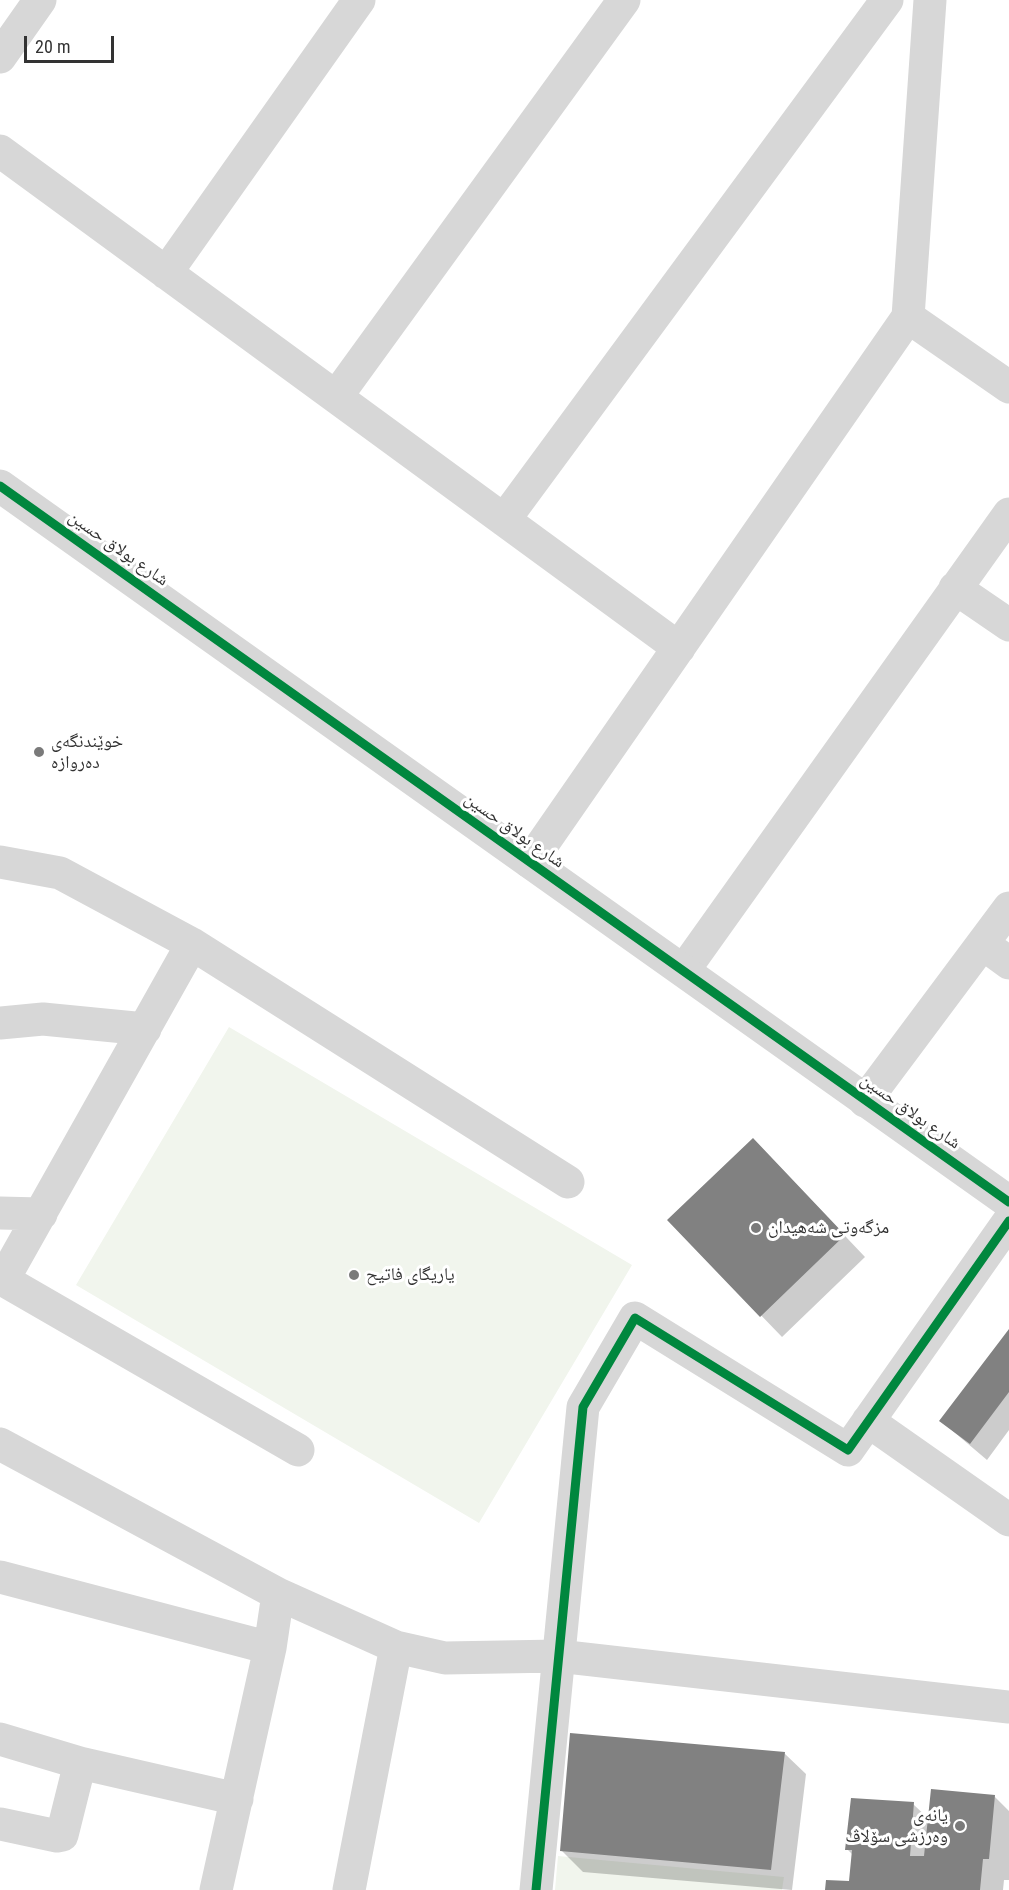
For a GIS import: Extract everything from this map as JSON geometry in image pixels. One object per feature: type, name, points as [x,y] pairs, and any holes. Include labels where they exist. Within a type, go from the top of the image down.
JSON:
[{"type":"street","points":[[0,57],[40,0]]},
{"type":"street","points":[[166,273],[359,0]]},
{"type":"street","points":[[336,397],[624,0]]},
{"type":"street","points":[[504,520],[886,0]]},
{"type":"street","points":[[530,862],[908,317],[930,0]]},
{"type":"street","points":[[0,151],[679,648]]},
{"type":"street","points":[[908,317],[1009,387]]},
{"type":"street","name":"شارع بولاق حسين","points":[[0,486],[1009,1202]]},
{"type":"street","points":[[684,970],[1009,514]]},
{"type":"street","points":[[956,588],[1009,626]]},
{"type":"street","points":[[0,862],[60,873],[192,944],[568,1182]]},
{"type":"street","points":[[865,1101],[996,954],[1009,908]]},
{"type":"street","points":[[192,944],[41,1214],[1,1279],[298,1450]]},
{"type":"street","points":[[0,1023],[43,1019],[145,1029]]},
{"type":"street","points":[[0,1213],[41,1214]]},
{"type":"street","points":[[536,1890],[583,1407],[635,1318],[848,1450],[1009,1221]]},
{"type":"street","points":[[868,1421],[1009,1520]]},
{"type":"street","points":[[0,1444],[278,1594],[396,1647],[445,1658],[558,1656],[1009,1707]]},
{"type":"street","points":[[0,1577],[270,1648]]},
{"type":"street","points":[[216,1890],[270,1648],[278,1594]]},
{"type":"street","points":[[350,1890],[396,1647]]},
{"type":"street","points":[[0,1739],[80,1763],[237,1798]]},
{"type":"street","points":[[0,1824],[57,1836],[62,1835],[80,1763]]},
{"type":"shaded area","name":"یاریگای فاتیح","points":[[229,1027],[632,1265],[479,1523],[76,1285]]},
{"type":"shaded area","points":[[558,1856],[784,1877],[782,1890],[555,1890]]},
{"type":"building","name":"مزگەوتی شەهیدان","points":[[753,1138],[845,1235],[760,1317],[667,1220]]},
{"type":"building","points":[[1009,1329],[1009,1392],[970,1444],[939,1421]]},
{"type":"building","points":[[570,1733],[785,1752],[771,1870],[560,1851]]},
{"type":"building","name":"یانەی وەرزشی سۆلاڤ","points":[[931,1789],[995,1795],[989,1859],[983,1859],[980,1890],[825,1890],[826,1880],[849,1881],[852,1850],[845,1850],[851,1798],[914,1802],[910,1856],[924,1856]]},
{"type":"cycle path","points":[[0,486],[1009,1202]]},
{"type":"cycle path","points":[[536,1890],[583,1407],[635,1318],[848,1450],[1009,1221]]},
{"type":"place","name":"خوێندنگەی دەروازە","points":[[39,752]]},
{"type":"place","name":"مزگەوتی شەهیدان","points":[[756,1228]]},
{"type":"place","name":"یاریگای فاتیح","points":[[354,1275]]},
{"type":"place","name":"یانەی وەرزشی سۆلاڤ","points":[[960,1826]]}]
